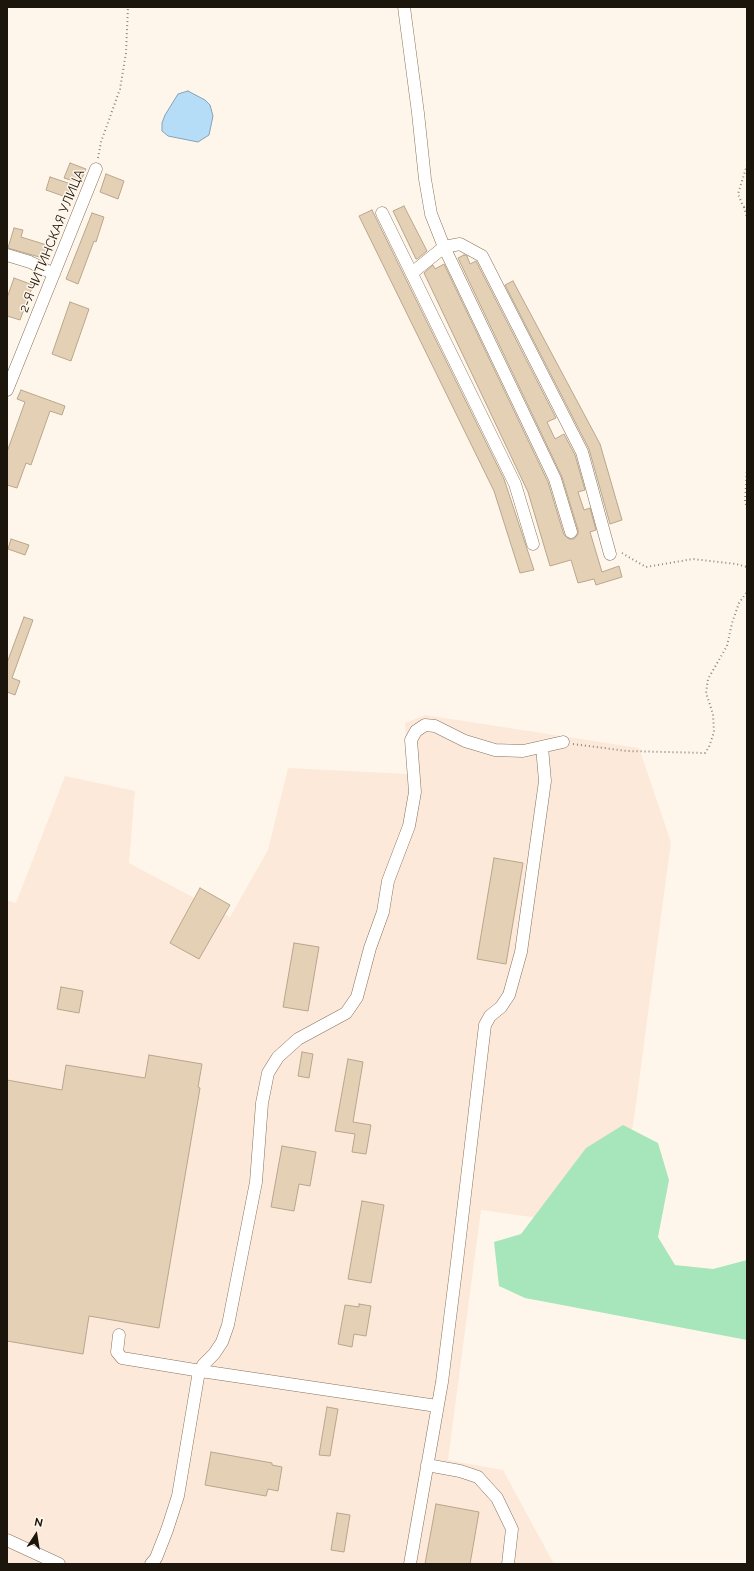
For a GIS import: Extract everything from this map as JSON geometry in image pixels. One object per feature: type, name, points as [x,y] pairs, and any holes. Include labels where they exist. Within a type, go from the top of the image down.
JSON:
[{"type":"street","points":[[404,7],[425,179],[431,214],[444,247],[555,479],[571,532]]},
{"type":"street","name":"2-Я ЧИТИНСКАЯ УЛИЦА","points":[[7,390],[96,169]]},
{"type":"street","points":[[382,213],[515,484],[533,544]]},
{"type":"street","points":[[412,273],[444,247],[460,244],[482,256],[582,452],[608,549]]},
{"type":"street","points":[[7,255],[30,262],[54,274]]},
{"type":"street","points":[[151,1564],[156,1558],[178,1496],[198,1377],[203,1365],[214,1354],[222,1342],[228,1325],[256,1182],[262,1103],[268,1073],[278,1057],[298,1039],[346,1013],[357,997],[370,948],[383,912],[388,881],[409,826],[415,792],[411,740],[416,731],[425,725],[435,726],[465,741],[495,750],[523,751],[563,742]]},
{"type":"street","points":[[410,1564],[438,1406],[457,1262],[485,1025],[490,1016],[501,1007],[509,995],[521,952],[545,781],[542,747]]},
{"type":"street","points":[[119,1335],[117,1352],[122,1358],[438,1406]]},
{"type":"street","points":[[428,1465],[460,1470],[478,1477],[497,1498],[512,1529],[508,1564]]},
{"type":"street","points":[[7,1540],[59,1564]]},
{"type":"path","points":[[96,169],[101,142],[120,89],[126,53],[128,7]]},
{"type":"path","points":[[747,165],[738,194],[747,218]]},
{"type":"path","points":[[743,206],[747,210]]},
{"type":"path","points":[[747,468],[745,501],[747,509]]},
{"type":"path","points":[[608,549],[646,567],[693,559],[736,564],[747,567]]},
{"type":"path","points":[[563,742],[627,751],[705,754],[710,747],[714,732],[713,714],[706,693],[708,679],[727,646],[732,622],[739,602],[747,592]]},
{"type":"shaded area","points":[[425,715],[639,748],[671,842],[633,1126],[595,1226],[481,1210],[448,1460],[503,1470],[554,1564],[7,1564],[7,900],[16,903],[65,776],[135,791],[129,863],[230,917],[268,850],[288,768],[408,774],[405,723]]},
{"type":"green space","points":[[623,1125],[658,1143],[669,1180],[658,1237],[675,1265],[713,1269],[747,1260],[747,1340],[525,1298],[499,1286],[494,1242],[521,1234],[586,1148]]},
{"type":"water","points":[[188,91],[205,100],[210,105],[213,116],[209,135],[198,142],[168,136],[162,131],[162,123],[165,115],[178,94]]},
{"type":"building","points":[[70,163],[86,169],[80,183],[64,178]]},
{"type":"building","points":[[106,174],[124,181],[118,199],[100,192]]},
{"type":"building","points":[[50,177],[71,184],[66,197],[46,190]]},
{"type":"building","points":[[404,206],[427,251],[417,259],[393,211]]},
{"type":"building","points":[[372,210],[504,479],[534,570],[520,573],[494,491],[359,216]]},
{"type":"building","points":[[92,213],[104,217],[96,242],[94,241],[78,284],[66,279]]},
{"type":"building","points":[[14,228],[23,230],[21,237],[50,246],[46,259],[8,248]]},
{"type":"building","points":[[464,255],[467,256],[470,264],[476,261],[556,418],[547,422],[555,439],[564,434],[575,455],[585,490],[578,492],[584,510],[590,508],[596,530],[590,532],[602,572],[619,566],[622,577],[596,585],[594,579],[578,583],[571,560],[550,566],[528,492],[424,273],[433,265],[435,269],[444,264],[548,482],[564,535],[569,539],[574,539],[578,534],[578,530],[562,477],[458,258]]},
{"type":"building","points":[[14,278],[33,285],[20,320],[7,316],[7,298]]},
{"type":"building","points":[[513,281],[600,444],[622,520],[610,524],[589,449],[505,285]]},
{"type":"building","points":[[70,302],[89,309],[71,361],[52,354]]},
{"type":"building","points":[[21,390],[65,406],[62,415],[50,411],[31,465],[26,463],[17,488],[7,485],[7,452],[25,402],[17,399]]},
{"type":"building","points":[[11,539],[29,545],[25,555],[8,549]]},
{"type":"building","points":[[24,617],[33,620],[12,678],[20,681],[15,695],[7,692],[7,663]]},
{"type":"building","points":[[494,858],[523,863],[506,964],[477,959]]},
{"type":"building","points":[[200,888],[230,905],[199,959],[170,943]]},
{"type":"building","points":[[294,943],[319,947],[308,1011],[283,1007]]},
{"type":"building","points":[[61,987],[83,991],[79,1013],[57,1009]]},
{"type":"building","points":[[302,1052],[313,1054],[309,1078],[298,1076]]},
{"type":"building","points":[[149,1055],[202,1064],[198,1087],[200,1088],[159,1328],[89,1316],[83,1354],[7,1341],[7,1080],[62,1090],[66,1065],[145,1078]]},
{"type":"building","points":[[348,1059],[363,1062],[353,1122],[371,1125],[366,1154],[352,1152],[355,1134],[335,1131]]},
{"type":"building","points":[[282,1146],[316,1152],[310,1186],[299,1184],[294,1211],[271,1207]]},
{"type":"building","points":[[362,1201],[384,1205],[371,1283],[348,1279]]},
{"type":"building","points":[[359,1304],[371,1306],[366,1336],[354,1334],[352,1347],[338,1344],[345,1305],[359,1307]]},
{"type":"building","points":[[327,1407],[338,1409],[330,1456],[319,1455]]},
{"type":"building","points":[[211,1452],[272,1463],[272,1465],[282,1467],[278,1491],[268,1489],[266,1496],[205,1485]]},
{"type":"building","points":[[436,1504],[479,1512],[470,1564],[425,1564]]},
{"type":"building","points":[[337,1513],[350,1515],[344,1552],[331,1550]]}]
